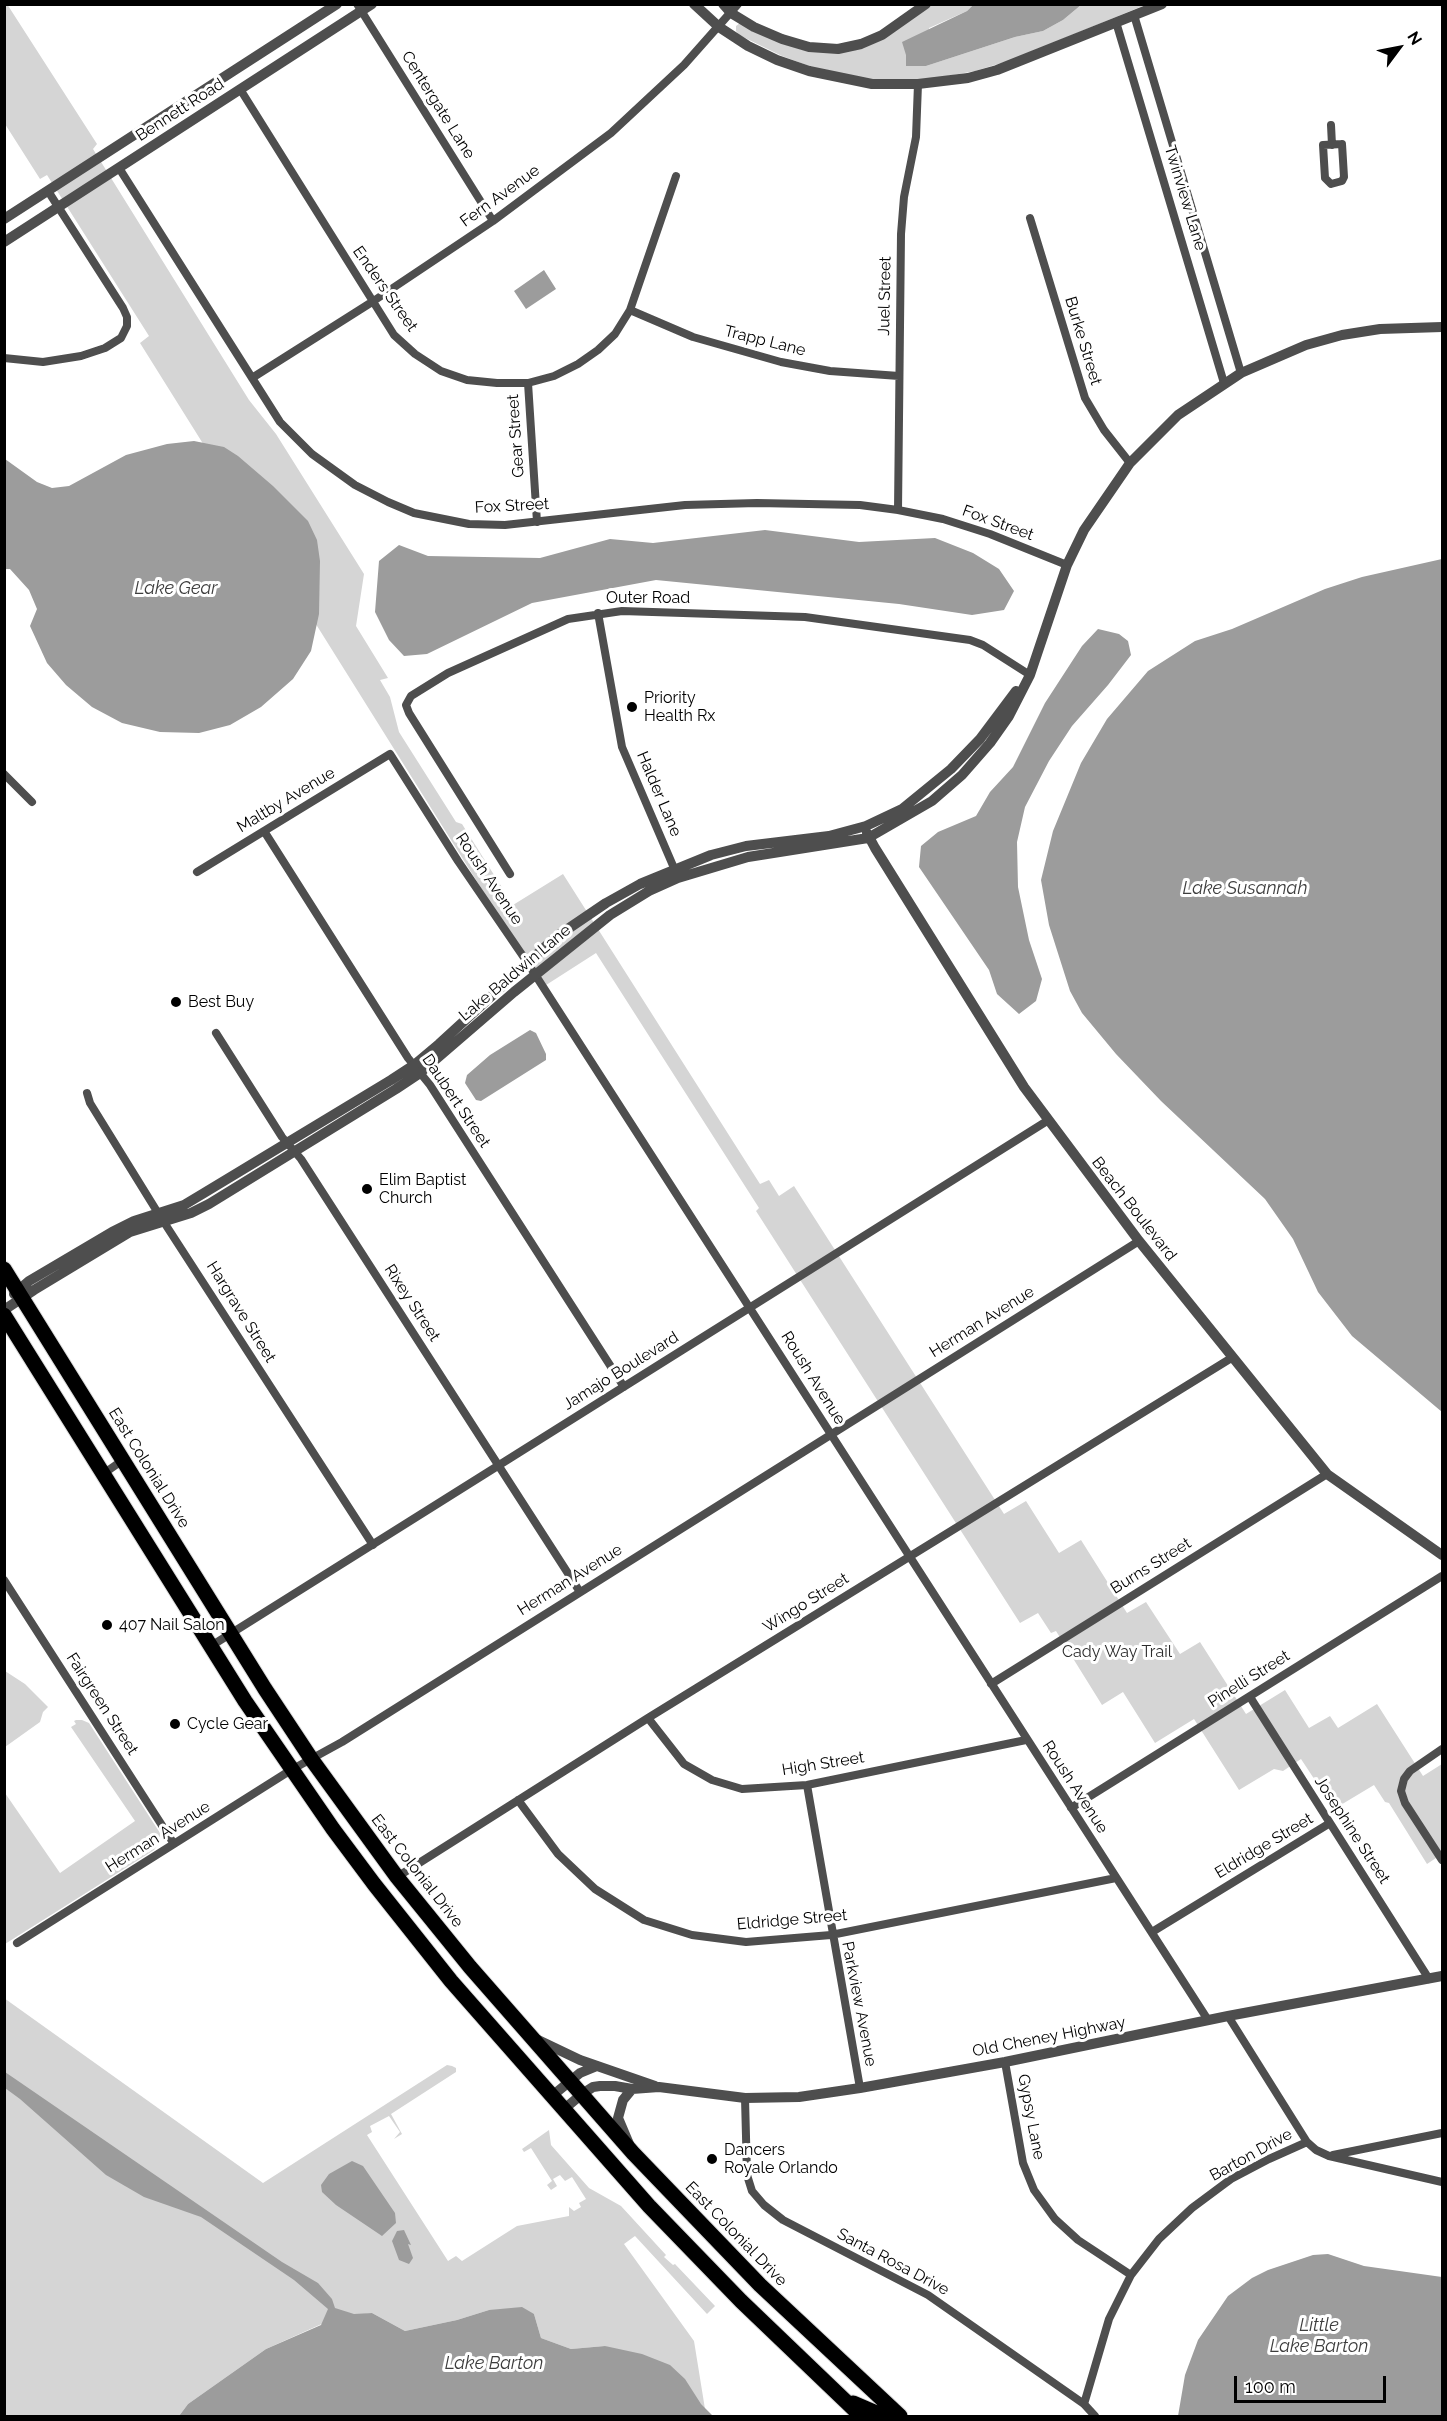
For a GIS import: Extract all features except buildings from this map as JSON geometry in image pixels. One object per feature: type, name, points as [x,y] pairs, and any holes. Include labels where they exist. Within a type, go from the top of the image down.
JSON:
[{"type":"highway","name":"East Colonial Drive","points":[[4,1269],[230,1634],[312,1760],[397,1877],[452,1945],[633,2153],[760,2286],[898,2415]]},
{"type":"highway","points":[[4,1315],[291,1770],[412,1932],[563,2110],[690,2248],[861,2416]]},
{"type":"highway","points":[[840,2397],[870,2412],[881,2415],[898,2415]]},
{"type":"street","name":"Bennett Road","points":[[4,219],[337,4]]},
{"type":"street","name":"Bennett Road","points":[[4,242],[240,89],[359,8],[372,4]]},
{"type":"street","points":[[694,4],[719,27],[767,55],[809,71],[872,84],[918,84],[968,78],[997,70],[1162,4]]},
{"type":"street","points":[[731,7],[754,27],[782,39],[809,47],[838,49],[861,44],[882,35],[926,4]]},
{"type":"street","name":"Fern Avenue","points":[[252,378],[372,303],[493,220],[611,134],[653,95],[719,27],[731,7]]},
{"type":"street","name":"Centergate Lane","points":[[359,8],[493,220]]},
{"type":"street","name":"Twinview Lane","points":[[1134,15],[1241,373]]},
{"type":"street","name":"Twinview Lane","points":[[1116,22],[1224,383]]},
{"type":"street","name":"Juel Street","points":[[898,510],[901,234],[903,197],[916,137],[918,84]]},
{"type":"street","name":"Enders Street","points":[[240,89],[372,303],[394,334],[415,354],[441,371],[467,380],[528,383],[554,376],[578,364],[615,334],[630,310],[676,176]]},
{"type":"street","points":[[1331,125],[1332,145]]},
{"type":"street","points":[[1342,144],[1344,177],[1342,181],[1331,184],[1325,178],[1323,145],[1332,145],[1342,144]]},
{"type":"street","name":"Fox Street","points":[[119,168],[280,422],[312,454],[355,485],[414,513],[469,524],[505,525],[647,508],[716,504],[828,503],[898,510],[943,519],[990,534],[1067,565]]},
{"type":"street","points":[[4,358],[44,362],[64,360],[105,348],[121,338],[127,326],[123,308],[48,191]]},
{"type":"street","name":"Burke Street","points":[[1030,218],[1085,398],[1104,430],[1130,463]]},
{"type":"street","name":"Trapp Lane","points":[[630,310],[693,337],[781,362],[830,370],[899,376]]},
{"type":"street","name":"Lake Baldwin Lane","points":[[417,1069],[527,962],[556,937],[606,903],[676,873],[711,855],[746,846],[867,832],[902,809],[951,769],[980,739],[1030,675],[1067,565],[1084,530],[1130,463],[1178,415],[1241,373],[1306,345],[1342,335],[1380,329],[1443,327]]},
{"type":"street","name":"Gear Street","points":[[528,383],[537,522]]},
{"type":"street","name":"Outer Road","points":[[510,874],[406,708],[407,700],[448,673],[568,619],[622,611],[805,617],[951,638],[983,645],[1030,675]]},
{"type":"street","name":"Halder Lane","points":[[598,613],[622,747],[676,873]]},
{"type":"street","name":"Maltby Avenue","points":[[197,872],[390,754]]},
{"type":"street","name":"Roush Avenue","points":[[390,754],[750,1307],[1026,1740],[1208,2020]]},
{"type":"street","points":[[4,774],[32,802]]},
{"type":"street","name":"Daubert Street","points":[[264,831],[624,1386]]},
{"type":"street","name":"Beach Boulevard","points":[[867,832],[1005,1059],[1047,1121],[1139,1241],[1327,1474],[1443,1555]]},
{"type":"street","name":"Lake Baldwin Lane","points":[[4,1309],[20,1294],[130,1232],[161,1217],[191,1213],[209,1204],[291,1148],[417,1069],[610,915],[676,873]]},
{"type":"street","name":"Rixey Street","points":[[216,1033],[580,1592]]},
{"type":"street","name":"Hargrave Street","points":[[87,1093],[90,1102],[161,1217],[373,1545]]},
{"type":"street","name":"Jamajo Boulevard","points":[[211,1646],[1047,1121]]},
{"type":"street","name":"Herman Avenue","points":[[17,1943],[1139,1241]]},
{"type":"street","name":"Wingo Street","points":[[397,1877],[648,1718],[1233,1357]]},
{"type":"street","points":[[103,1474],[123,1460]]},
{"type":"street","name":"Burns Street","points":[[991,1684],[1327,1474]]},
{"type":"street","name":"Pinelli Street","points":[[1071,1808],[1443,1576]]},
{"type":"street","name":"Fairgreen Street","points":[[4,1580],[174,1844]]},
{"type":"street","name":"Josephine Street","points":[[1250,1697],[1430,1979]]},
{"type":"street","name":"High Street","points":[[648,1718],[684,1764],[712,1780],[742,1789],[807,1785],[1026,1740]]},
{"type":"street","points":[[1443,1749],[1410,1771],[1404,1779],[1401,1791],[1405,1803],[1443,1860]]},
{"type":"street","name":"Parkview Avenue","points":[[807,1785],[831,1935],[860,2088]]},
{"type":"street","name":"Eldridge Street","points":[[518,1800],[558,1854],[595,1889],[644,1920],[692,1935],[746,1942],[831,1935],[1116,1878]]},
{"type":"street","name":"Eldridge Street","points":[[1152,1932],[1330,1823]]},
{"type":"street","name":"Old Cheney Highway","points":[[563,2110],[582,2094],[593,2087],[600,2086],[632,2089],[658,2087],[745,2098],[799,2097],[860,2088],[1005,2062],[1228,2016],[1443,1976]]},
{"type":"street","points":[[1228,2016],[1307,2142]]},
{"type":"street","name":"Old Cheney Highway","points":[[530,2035],[568,2056],[658,2087]]},
{"type":"street","name":"Gypsy Lane","points":[[1005,2062],[1023,2163],[1034,2190],[1055,2218],[1078,2241],[1131,2275]]},
{"type":"street","points":[[552,2097],[580,2073],[597,2066]]},
{"type":"street","points":[[632,2089],[622,2100],[618,2118],[633,2153]]},
{"type":"street","name":"Santa Rosa Drive","points":[[745,2098],[747,2175],[752,2191],[764,2205],[783,2220],[928,2295],[1084,2404],[1095,2416]]},
{"type":"street","points":[[1329,2156],[1443,2133]]},
{"type":"street","name":"Barton Drive","points":[[1084,2404],[1109,2319],[1131,2275],[1159,2239],[1192,2208],[1231,2179],[1269,2158],[1307,2142],[1316,2150],[1329,2156],[1443,2182]]},
{"type":"green space","name":"Cady Way Trail","points":[[7,4],[97,144],[93,149],[249,400],[276,434],[364,574],[356,626],[388,678],[380,680],[390,697],[399,732],[456,822],[462,824],[513,905],[563,874],[760,1184],[769,1180],[779,1196],[794,1186],[1004,1514],[1026,1501],[1059,1553],[1081,1540],[1127,1613],[1146,1602],[1180,1654],[1200,1642],[1246,1714],[1285,1690],[1309,1728],[1330,1716],[1338,1728],[1377,1704],[1423,1776],[1442,1764],[1442,1854],[1427,1864],[1389,1803],[1385,1802],[1374,1785],[1334,1809],[1301,1759],[1283,1771],[1274,1769],[1239,1790],[1194,1719],[1155,1743],[1123,1692],[1102,1705],[1056,1631],[1051,1633],[1038,1613],[1020,1623],[756,1211],[759,1208],[596,953],[543,987],[140,343],[149,336],[47,175],[40,179],[5,124],[4,5]]},
{"type":"green space","points":[[931,5],[973,5],[967,11],[929,28],[926,66],[1015,37],[1043,31],[1063,20],[1081,5],[1145,5],[1011,60],[975,71],[926,80],[864,79],[820,70],[782,56],[739,35],[736,31],[736,26],[740,23],[802,50],[861,47]]},
{"type":"green space","points":[[5,1671],[25,1684],[48,1707],[43,1712],[40,1722],[5,1747]]},
{"type":"green space","points":[[74,1721],[89,1723],[160,1833],[160,1842],[154,1850],[5,1944],[5,1793],[60,1873],[135,1821],[71,1727],[76,1724]]},
{"type":"green space","points":[[4,1998],[263,2183],[447,2065],[456,2068],[456,2072],[391,2114],[402,2134],[394,2139],[400,2132],[389,2116],[370,2126],[372,2132],[367,2135],[448,2261],[456,2256],[462,2261],[517,2226],[569,2216],[569,2207],[574,2211],[581,2207],[579,2203],[586,2199],[572,2177],[565,2181],[560,2175],[553,2179],[557,2186],[551,2190],[547,2185],[552,2181],[531,2148],[524,2152],[522,2149],[549,2130],[551,2145],[589,2188],[621,2206],[666,2255],[664,2257],[673,2265],[675,2264],[715,2306],[707,2314],[635,2236],[624,2244],[694,2341],[705,2409],[605,2346],[571,2349],[541,2338],[534,2314],[489,2310],[457,2320],[405,2331],[372,2313],[335,2318],[266,2349],[188,2404],[179,2416],[5,2416]]},
{"type":"water","points":[[973,5],[1081,5],[1063,20],[1043,31],[1015,37],[926,66],[906,66],[906,55],[902,42],[967,11]]},
{"type":"water","points":[[544,270],[556,289],[526,309],[514,291]]},
{"type":"water","name":"Lake Gear","points":[[194,441],[224,447],[238,456],[273,486],[308,521],[317,540],[320,561],[319,614],[311,651],[293,679],[261,707],[230,725],[199,733],[160,732],[122,723],[92,707],[66,685],[47,663],[30,626],[37,609],[29,590],[10,569],[5,569],[5,459],[37,482],[52,488],[69,486],[126,455],[167,444]]},
{"type":"water","points":[[765,530],[859,542],[935,538],[973,553],[999,569],[1014,591],[1004,610],[972,615],[899,604],[656,580],[532,603],[427,654],[404,656],[389,640],[375,612],[379,561],[399,545],[428,556],[540,558],[610,539],[653,543]]},
{"type":"water","name":"Lake Susannah","points":[[1442,559],[1442,1412],[1352,1336],[1318,1292],[1293,1239],[1265,1199],[1161,1101],[1116,1054],[1082,1013],[1070,991],[1049,925],[1041,880],[1053,831],[1081,763],[1107,719],[1148,671],[1195,641],[1232,629],[1325,589],[1362,577]]},
{"type":"water","points":[[1098,629],[1119,634],[1128,641],[1131,655],[1072,726],[1049,761],[1025,807],[1017,842],[1018,887],[1029,940],[1042,979],[1036,1001],[1019,1014],[997,994],[989,970],[919,867],[921,846],[938,832],[976,816],[990,792],[1013,767],[1045,703],[1082,646]]},
{"type":"water","points":[[530,1030],[536,1033],[546,1054],[546,1060],[481,1101],[476,1100],[465,1083],[467,1075],[490,1055]]},
{"type":"water","name":"Lake Barton","points":[[5,2072],[282,2262],[318,2283],[332,2299],[335,2308],[354,2314],[372,2313],[405,2331],[457,2320],[489,2310],[522,2307],[534,2314],[541,2338],[571,2349],[605,2346],[642,2354],[670,2365],[685,2379],[701,2404],[713,2416],[179,2416],[188,2404],[266,2349],[321,2325],[328,2309],[294,2280],[201,2217],[144,2197],[106,2175],[5,2088]]},
{"type":"water","points":[[352,2161],[363,2166],[395,2213],[396,2223],[382,2236],[336,2205],[322,2192],[321,2185],[329,2174]]},
{"type":"water","points":[[404,2230],[411,2245],[408,2244],[413,2258],[409,2264],[399,2260],[392,2241],[397,2231]]},
{"type":"water","name":"Little Lake Barton","points":[[1328,2254],[1364,2266],[1442,2277],[1442,2416],[1178,2416],[1185,2375],[1198,2340],[1228,2296],[1252,2278],[1268,2270],[1313,2255]]},
{"type":"place","name":"Priority Health Rx","points":[[632,707]]},
{"type":"place","name":"Best Buy","points":[[176,1002]]},
{"type":"place","name":"Elim Baptist Church","points":[[367,1189]]},
{"type":"place","name":"407 Nail Salon","points":[[107,1625]]},
{"type":"place","name":"Cycle Gear","points":[[175,1724]]},
{"type":"place","name":"Dancers Royale Orlando","points":[[712,2159]]}]
